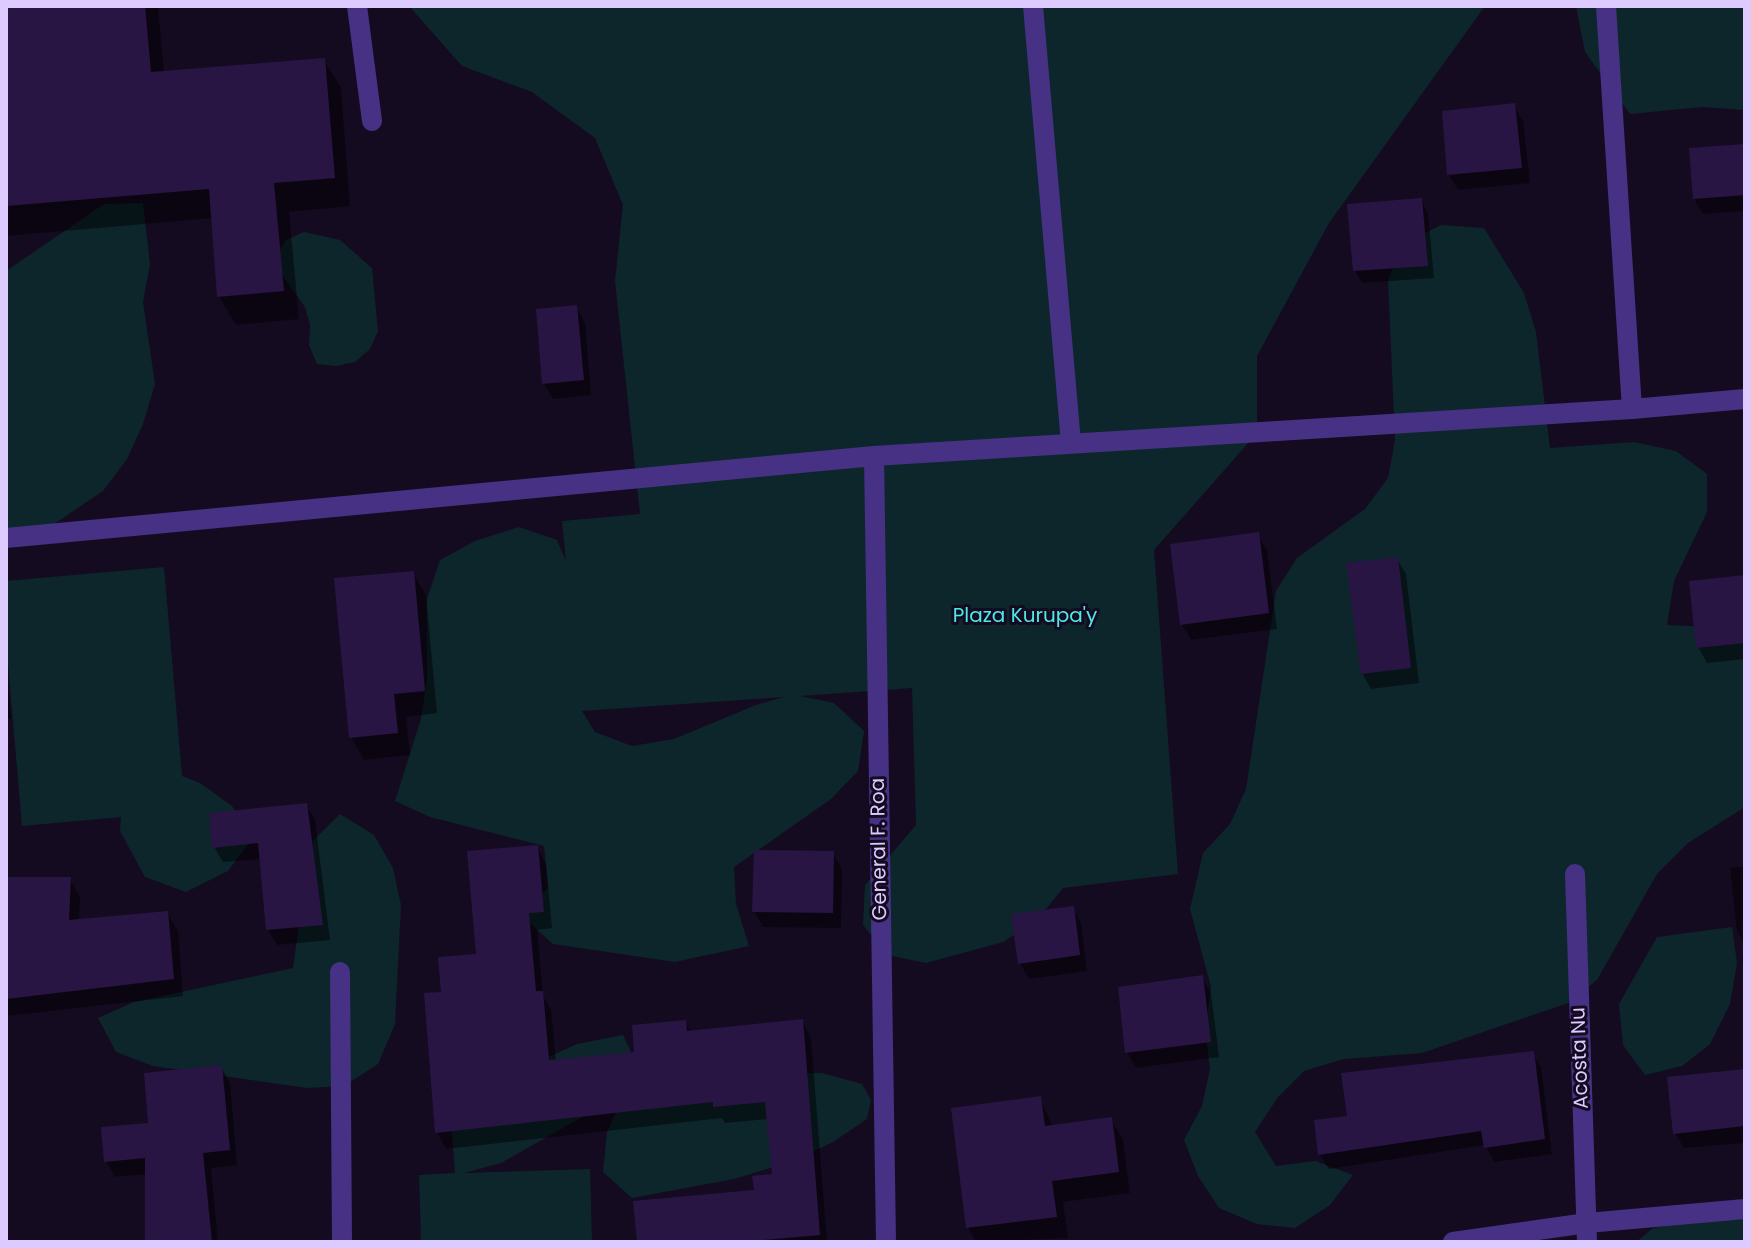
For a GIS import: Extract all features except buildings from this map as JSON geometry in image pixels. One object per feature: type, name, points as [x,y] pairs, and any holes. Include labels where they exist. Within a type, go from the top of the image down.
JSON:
[{"type":"street","points":[[357,6],[372,121]]},
{"type":"street","points":[[1033,6],[1071,443]]},
{"type":"street","points":[[1606,6],[1632,409]]},
{"type":"street","points":[[6,538],[874,456],[1632,409],[1745,399]]},
{"type":"street","name":"General F. Roa","points":[[874,456],[886,1242]]},
{"type":"street","name":"Acosta Nu","points":[[1575,874],[1587,1232]]},
{"type":"street","points":[[340,972],[342,1242]]},
{"type":"street","points":[[1453,1242],[1587,1232],[1745,1209]]},
{"type":"green space","name":"Plaza Kurupa'y","points":[[409,6],[1485,6],[1329,223],[1257,356],[1257,433],[1154,550],[1178,874],[1063,888],[1037,920],[1003,942],[926,963],[887,955],[863,925],[865,885],[916,825],[912,688],[800,696],[834,703],[864,731],[858,771],[831,799],[734,867],[736,904],[749,946],[675,962],[553,944],[524,918],[548,887],[544,846],[430,817],[395,801],[421,719],[427,679],[427,599],[440,560],[475,541],[519,527],[557,540],[566,561],[562,521],[640,514],[615,281],[623,205],[595,138],[532,92],[462,66]],"holes":[[[784,697],[756,705],[674,739],[632,746],[595,732],[582,711]]]},
{"type":"green space","points":[[1576,6],[1745,6],[1745,110],[1702,107],[1630,114],[1585,52]]},
{"type":"green space","points":[[143,203],[150,264],[143,302],[155,384],[143,424],[127,459],[103,491],[35,537],[6,543],[6,271],[104,204]]},
{"type":"green space","points":[[1441,225],[1484,228],[1524,293],[1536,332],[1550,448],[1634,442],[1676,451],[1707,474],[1707,512],[1674,581],[1667,625],[1711,627],[1745,644],[1745,807],[1688,843],[1657,874],[1597,980],[1568,1003],[1422,1053],[1344,1059],[1304,1071],[1278,1097],[1255,1132],[1276,1166],[1315,1161],[1353,1175],[1330,1205],[1295,1228],[1257,1224],[1219,1208],[1198,1176],[1184,1140],[1202,1106],[1210,1069],[1205,1030],[1211,987],[1190,909],[1203,853],[1230,824],[1246,789],[1276,591],[1297,558],[1365,509],[1388,478],[1395,440],[1388,280],[1404,244]]},
{"type":"green space","points":[[304,232],[340,240],[372,268],[378,331],[370,349],[355,362],[336,366],[317,364],[309,345],[310,325],[305,307],[282,275],[275,257],[286,240]]},
{"type":"green space","points":[[164,567],[182,776],[200,783],[232,806],[252,839],[228,871],[186,892],[145,877],[120,831],[121,817],[22,826],[6,640],[6,581]]},
{"type":"green space","points":[[340,814],[374,835],[393,868],[401,905],[395,1024],[378,1064],[344,1086],[307,1088],[153,1066],[116,1052],[98,1018],[134,1002],[293,968],[310,844]]},
{"type":"green space","points":[[1732,927],[1737,963],[1730,1004],[1710,1044],[1682,1066],[1645,1075],[1623,1045],[1619,1004],[1657,937]]},
{"type":"green space","points":[[623,1035],[631,1052],[616,1064],[584,1116],[501,1163],[464,1173],[590,1169],[592,1242],[421,1242],[419,1175],[455,1173],[451,1121],[518,1071],[577,1044]]},
{"type":"green space","points":[[822,1073],[862,1084],[871,1100],[867,1119],[833,1142],[793,1161],[734,1179],[632,1198],[603,1172],[607,1132],[615,1114],[649,1091],[715,1076]]},
{"type":"green space","points":[[1745,1212],[1745,1242],[1636,1242],[1653,1228]]}]
